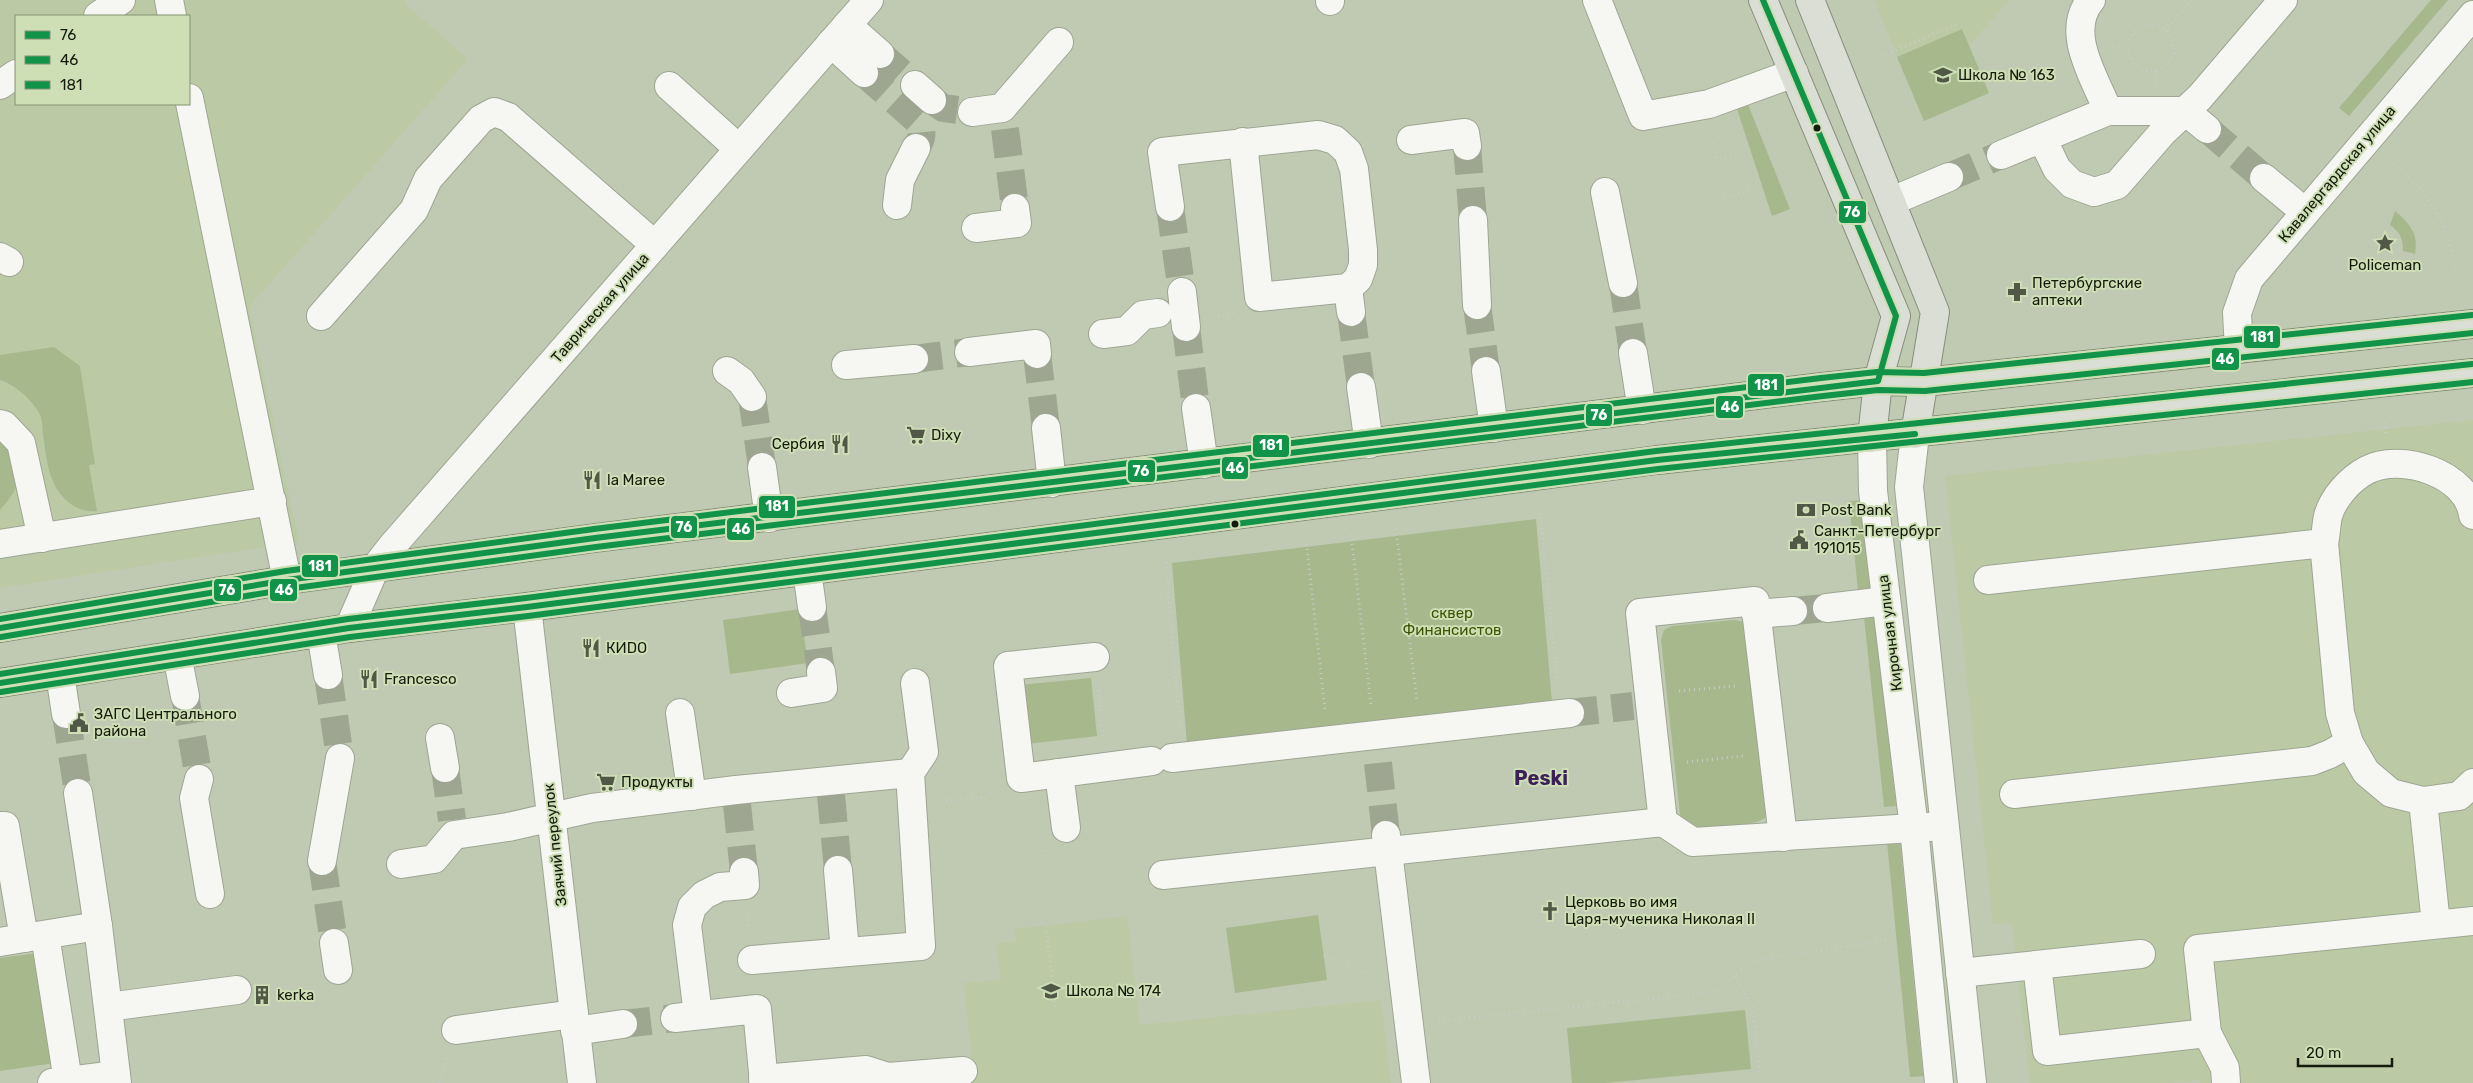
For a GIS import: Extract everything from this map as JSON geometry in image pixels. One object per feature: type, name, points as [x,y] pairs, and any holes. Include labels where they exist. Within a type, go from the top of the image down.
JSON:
[{"type":"main road","name":"Кирочная улица","points":[[1764,0],[1896,316],[1878,381],[1872,438]]},
{"type":"main road","points":[[1810,0],[1935,312],[1915,434]]},
{"type":"main road","points":[[0,628],[287,580],[596,538],[1878,381],[1924,382],[2473,324]]},
{"type":"main road","points":[[0,683],[349,628],[527,608],[1657,460],[1915,434],[2473,372]]},
{"type":"street","points":[[99,15],[121,0]]},
{"type":"street","points":[[168,0],[172,15]]},
{"type":"street","points":[[1597,0],[1643,116],[1709,104],[1794,73]]},
{"type":"street","points":[[2091,0],[2079,21],[2080,43],[2108,111]]},
{"type":"street","points":[[2042,138],[2056,169],[2072,184],[2094,192],[2117,185],[2163,132],[2200,97],[2283,0]]},
{"type":"street","points":[[852,15],[872,64]]},
{"type":"street","name":"Таврическая улица","points":[[349,628],[375,568],[393,545],[739,149],[852,15]]},
{"type":"street","name":"Кавалергардская улица","points":[[2240,349],[2237,313],[2249,279],[2473,15]]},
{"type":"street","points":[[972,112],[1004,119],[1059,42]]},
{"type":"street","points":[[0,85],[15,75]]},
{"type":"street","points":[[669,86],[739,149]]},
{"type":"street","points":[[190,103],[287,580]]},
{"type":"street","points":[[2001,155],[2108,111],[2185,111],[2207,129]]},
{"type":"street","points":[[321,316],[414,210],[428,179],[481,119],[494,112],[508,117],[655,245]]},
{"type":"street","points":[[1411,140],[1465,133],[1467,146]]},
{"type":"street","points":[[1170,206],[1162,152],[1243,142],[1318,134],[1334,140],[1348,152],[1354,169],[1363,250],[1363,265],[1350,300],[1259,297],[1243,142]]},
{"type":"street","points":[[897,205],[900,180],[916,148]]},
{"type":"street","points":[[1892,201],[1949,177]]},
{"type":"street","points":[[2264,178],[2305,212]]},
{"type":"street","points":[[1605,192],[1622,284]]},
{"type":"street","points":[[976,228],[1017,223],[1015,208]]},
{"type":"street","points":[[1473,220],[1477,305]]},
{"type":"street","points":[[1103,334],[1126,331],[1143,315],[1177,312]]},
{"type":"street","points":[[969,352],[1036,344],[1037,354]]},
{"type":"street","points":[[1633,353],[1642,410]]},
{"type":"street","points":[[846,365],[914,359]]},
{"type":"street","points":[[727,370],[742,381],[752,398]]},
{"type":"street","points":[[1486,371],[1494,428]]},
{"type":"street","points":[[1361,387],[1369,444]]},
{"type":"street","points":[[1196,408],[1204,464]]},
{"type":"street","points":[[1,423],[21,444],[42,538]]},
{"type":"street","points":[[1046,428],[1052,483]]},
{"type":"street","points":[[1915,434],[1909,487],[1972,1083]]},
{"type":"street","name":"Кирочная улица","points":[[1872,438],[1873,491],[1914,828],[1939,1083]]},
{"type":"street","points":[[2473,515],[2472,503],[2452,480],[2420,466],[2389,464],[2367,470],[2344,488],[2328,516],[2324,543],[2340,713],[2349,742],[2366,772],[2390,793],[2423,802],[2459,796],[2473,783]]},
{"type":"street","points":[[762,467],[769,518]]},
{"type":"street","points":[[0,544],[272,501]]},
{"type":"street","points":[[1988,580],[2324,543]]},
{"type":"street","points":[[807,571],[812,607]]},
{"type":"street","points":[[1662,822],[1656,766],[1644,701],[1640,613],[1755,601],[1783,836]]},
{"type":"street","points":[[1827,608],[1886,601]]},
{"type":"street","name":"Заячий переулок","points":[[527,608],[582,1083]]},
{"type":"street","points":[[1756,614],[1793,611]]},
{"type":"street","points":[[321,632],[328,676]]},
{"type":"street","points":[[177,655],[186,696]]},
{"type":"street","points":[[1095,657],[1008,666],[1021,778],[1169,759],[1566,714]]},
{"type":"street","points":[[791,693],[823,688],[821,672]]},
{"type":"street","points":[[60,674],[66,714]]},
{"type":"street","points":[[752,960],[921,946],[910,773],[924,752],[915,683]]},
{"type":"street","points":[[680,713],[692,796]]},
{"type":"street","points":[[440,738],[444,768]]},
{"type":"street","points":[[2014,794],[2312,761],[2330,754],[2349,742]]},
{"type":"street","points":[[322,861],[340,758]]},
{"type":"street","points":[[401,864],[434,860],[453,827],[508,828],[592,808],[692,796],[737,797],[830,788],[910,773]]},
{"type":"street","points":[[1059,773],[1066,828]]},
{"type":"street","points":[[199,779],[194,798],[210,894]]},
{"type":"street","points":[[0,826],[5,826],[23,938],[60,1082],[117,1079],[98,926],[78,794]]},
{"type":"street","points":[[2423,802],[2436,924]]},
{"type":"street","points":[[1163,876],[1387,843],[1662,822],[1694,842],[1944,826]]},
{"type":"street","points":[[1387,843],[1416,1083]]},
{"type":"street","points":[[838,870],[845,952]]},
{"type":"street","points":[[744,872],[745,885],[720,888],[704,895],[692,907],[688,925],[686,1016],[757,1009],[764,1081],[866,1070],[888,1077],[963,1071]]},
{"type":"street","points":[[2226,1083],[2225,1068],[2207,1032],[2198,949],[2473,921]]},
{"type":"street","points":[[23,938],[98,926]]},
{"type":"street","points":[[334,943],[338,970]]},
{"type":"street","points":[[1960,973],[2141,954]]},
{"type":"street","points":[[2037,965],[2047,1051],[2207,1032]]},
{"type":"street","points":[[108,1007],[237,990]]},
{"type":"street","points":[[456,1030],[574,1022],[623,1024]]},
{"type":"path","points":[[2165,31],[2191,0]]},
{"type":"path","points":[[1882,56],[1959,23]]},
{"type":"path","points":[[2146,25],[2156,26],[2165,31],[2172,39],[2174,49],[2171,59],[2164,67],[2155,71],[2145,70],[2136,66],[2129,58],[2127,48],[2130,38],[2137,30],[2146,25]]},
{"type":"path","points":[[1713,142],[1718,159],[1742,152]]},
{"type":"path","points":[[2394,164],[2430,202],[2447,233],[2456,278]]},
{"type":"path","points":[[1724,198],[1754,189]]},
{"type":"path","points":[[1177,312],[1230,315],[1259,297]]},
{"type":"path","points":[[2385,422],[2386,429]]},
{"type":"path","points":[[1540,513],[1566,714]]},
{"type":"path","points":[[1396,529],[1420,731]]},
{"type":"path","points":[[1350,534],[1372,714]]},
{"type":"path","points":[[1306,539],[1328,741]]},
{"type":"path","points":[[1165,557],[1169,759]]},
{"type":"path","points":[[1095,657],[1106,767]]},
{"type":"path","points":[[1644,701],[1765,683]]},
{"type":"path","points":[[1656,766],[1773,752]]},
{"type":"path","points":[[911,804],[985,797],[1021,778]]},
{"type":"path","points":[[1046,926],[1055,1007]]},
{"type":"path","points":[[1432,1022],[1714,992],[1754,961],[1887,940]]},
{"type":"path","points":[[1324,956],[1376,978]]},
{"type":"path","points":[[1735,976],[1753,1007],[1760,1083]]},
{"type":"shaded area","points":[[0,0],[407,0],[404,3],[468,59],[249,307],[299,542],[0,588]]},
{"type":"shaded area","name":"Школа № 163","points":[[1874,0],[2009,0],[1969,46],[1989,93],[1924,121]]},
{"type":"shaded area","points":[[2473,420],[2473,1083],[2200,1083],[2200,1080],[2166,1083],[2030,1083],[2012,923],[1993,924],[1945,476]]},
{"type":"shaded area","name":"Школа № 174","points":[[1127,916],[1140,1025],[1381,1000],[1391,1083],[974,1083],[964,983],[1001,979],[996,944],[1016,941],[1015,929]]},
{"type":"green space","points":[[2431,0],[2448,0],[2349,116],[2339,108]]},
{"type":"green space","points":[[1962,29],[1989,93],[1924,121],[1897,57]]},
{"type":"green space","points":[[1747,102],[1790,209],[1772,216],[1736,106]]},
{"type":"green space","points":[[2395,211],[2412,230],[2416,241],[2415,254],[2403,251],[2400,236],[2390,225]]},
{"type":"green space","points":[[54,347],[80,366],[95,464],[89,465],[97,511],[78,508],[61,495],[49,472],[40,415],[23,394],[0,380],[0,355]]},
{"type":"green space","points":[[0,440],[10,450],[14,459],[18,481],[14,492],[0,510]]},
{"type":"green space","points":[[1863,500],[1872,589],[1858,591],[1849,501]]},
{"type":"green space","name":"сквер Финансистов","points":[[1536,519],[1552,703],[1187,744],[1172,563]]},
{"type":"green space","points":[[800,609],[808,663],[730,674],[723,620]]},
{"type":"green space","points":[[1876,615],[1896,806],[1884,807],[1864,617]]},
{"type":"green space","points":[[1734,620],[1745,622],[1768,808],[1765,818],[1747,824],[1713,828],[1683,826],[1680,814],[1661,640],[1664,630],[1672,626]]},
{"type":"green space","points":[[1091,678],[1097,736],[1026,744],[1020,685]]},
{"type":"green space","points":[[1900,841],[1923,1076],[1910,1077],[1887,842]]},
{"type":"green space","points":[[1318,915],[1327,980],[1235,993],[1226,928]]},
{"type":"green space","points":[[38,953],[55,1063],[0,1071],[0,958]]},
{"type":"green space","points":[[1745,1010],[1751,1069],[1605,1083],[1572,1083],[1567,1028]]},
{"type":"tunnel","points":[[880,54],[915,85]]},
{"type":"tunnel","points":[[864,73],[918,121],[921,135],[916,148]]},
{"type":"tunnel","points":[[932,100],[943,108],[972,112]]},
{"type":"tunnel","points":[[1005,129],[1015,208]]},
{"type":"tunnel","points":[[2207,129],[2264,178]]},
{"type":"tunnel","points":[[1467,146],[1473,220]]},
{"type":"tunnel","points":[[1949,177],[2001,155]]},
{"type":"tunnel","points":[[1170,207],[1182,292]]},
{"type":"tunnel","points":[[1623,283],[1633,353]]},
{"type":"tunnel","points":[[1477,305],[1486,371]]},
{"type":"tunnel","points":[[1351,312],[1361,387]]},
{"type":"tunnel","points":[[1186,327],[1196,408]]},
{"type":"tunnel","points":[[914,359],[969,352]]},
{"type":"tunnel","points":[[1037,354],[1046,428]]},
{"type":"tunnel","points":[[752,397],[762,467]]},
{"type":"tunnel","points":[[812,607],[821,672]]},
{"type":"tunnel","points":[[1793,611],[1827,608]]},
{"type":"tunnel","points":[[328,675],[340,758]]},
{"type":"tunnel","points":[[185,696],[199,779]]},
{"type":"tunnel","points":[[1570,713],[1633,706]]},
{"type":"tunnel","points":[[66,714],[78,793]]},
{"type":"tunnel","points":[[1378,763],[1386,835]]},
{"type":"tunnel","points":[[445,768],[452,820]]},
{"type":"tunnel","points":[[831,795],[838,870]]},
{"type":"tunnel","points":[[737,804],[744,872]]},
{"type":"tunnel","points":[[322,861],[334,943]]},
{"type":"tunnel","points":[[623,1024],[675,1018]]},
{"type":"transit line","name":"76","points":[[0,628],[287,580],[595,538],[1878,381],[1896,316],[1763,0]]},
{"type":"transit line","name":"181","points":[[0,619],[286,571],[594,529],[1821,378],[1877,372],[1924,373],[2472,315]]},
{"type":"transit line","name":"46","points":[[1,637],[288,589],[596,547],[1823,396],[1878,390],[1925,391],[2473,333]]},
{"type":"transit line","name":"181","points":[[0,674],[348,619],[526,598],[1656,451],[2472,364]]},
{"type":"transit line","name":"46","points":[[1,692],[350,637],[528,616],[1658,469],[2473,382]]},
{"type":"transit line","name":"76","points":[[0,683],[349,628],[527,607],[1657,460],[1915,434]]},
{"type":"place","name":"Школа № 163","points":[[1943,75]]},
{"type":"place","name":"Policeman","points":[[2385,243]]},
{"type":"place","name":"Петербургские аптеки","points":[[2017,292]]},
{"type":"place","name":"Dixy","points":[[916,435]]},
{"type":"place","name":"Сербия","points":[[840,444]]},
{"type":"place","name":"la Maree","points":[[592,480]]},
{"type":"place","name":"Post Bank","points":[[1806,510]]},
{"type":"place","name":"Санкт-Петербург 191015","points":[[1799,540]]},
{"type":"place","name":"КИDO","points":[[591,648]]},
{"type":"place","name":"Francesco","points":[[369,679]]},
{"type":"place","name":"ЗАГС Центрального района","points":[[79,723]]},
{"type":"place","name":"Продукты","points":[[606,782]]},
{"type":"place","name":"Церковь во имя Царя-мученика Николая II","points":[[1550,911]]},
{"type":"place","name":"Школа № 174","points":[[1051,991]]},
{"type":"place","name":"kerka","points":[[262,995]]},
{"type":"district","name":"Peski","points":[[1541,778]]}]
